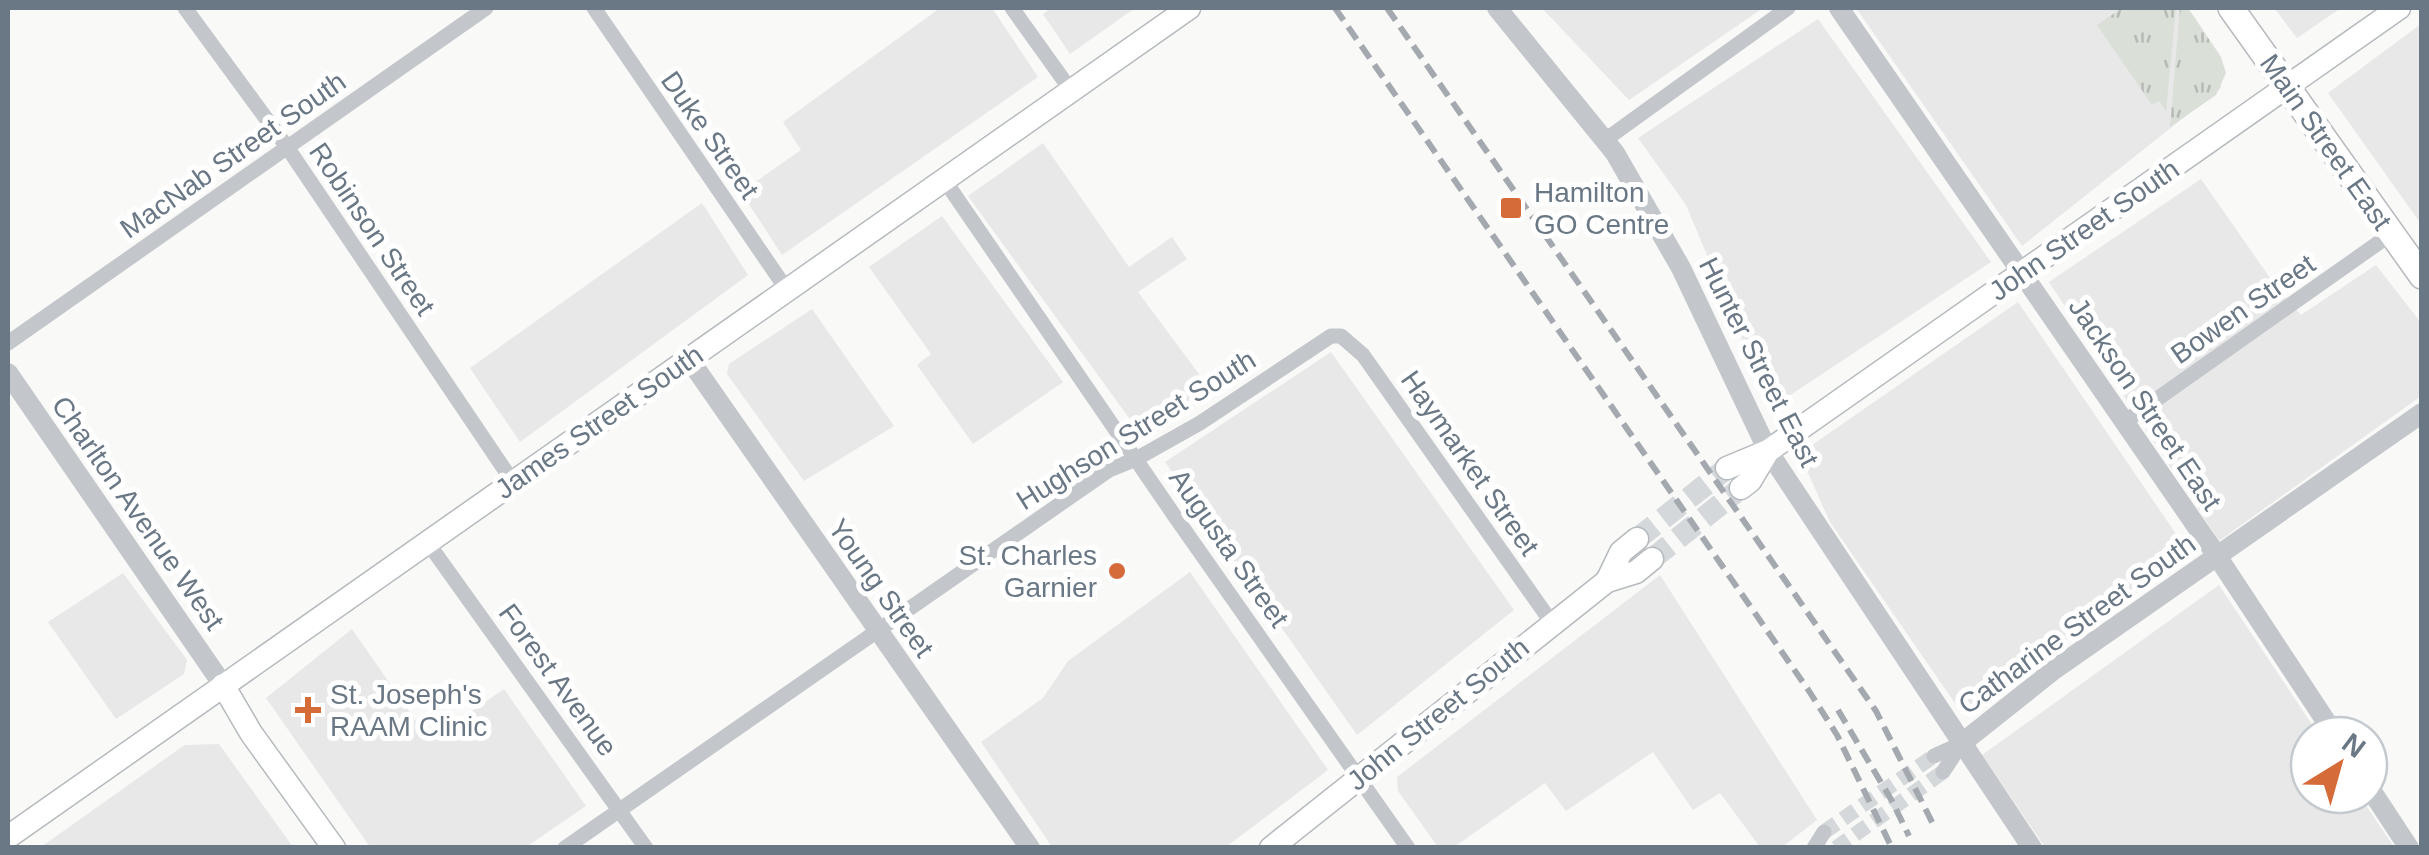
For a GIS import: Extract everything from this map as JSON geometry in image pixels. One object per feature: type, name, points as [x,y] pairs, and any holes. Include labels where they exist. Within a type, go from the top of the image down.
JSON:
[{"type":"main road","name":"James Street South","points":[[8,837],[942,178],[1190,8]]},
{"type":"main road","name":"Main Street East","points":[[2231,8],[2422,276]]},
{"type":"main road","name":"John Street South","points":[[1727,468],[1768,451],[2399,8]]},
{"type":"main road","name":"John Street South","points":[[1741,488],[1750,481],[1768,451]]},
{"type":"main road","name":"John Street South","points":[[1606,581],[1621,552],[1637,539]]},
{"type":"main road","name":"John Street South","points":[[1270,848],[1606,581],[1636,572],[1652,560]]},
{"type":"main road","points":[[224,684],[251,734],[334,848]]},
{"type":"street","name":"Robinson Street","points":[[185,8],[287,146],[513,482]]},
{"type":"street","name":"MacNab Street South","points":[[8,343],[486,8]]},
{"type":"street","name":"Duke Street","points":[[594,8],[787,290]]},
{"type":"street","points":[[1012,8],[1070,89]]},
{"type":"street","name":"Hunter Street East","points":[[1497,8],[1605,140],[1681,268],[1768,451],[2032,848]]},
{"type":"street","points":[[1605,140],[1788,8]]},
{"type":"street","name":"Jackson Street East","points":[[1839,8],[2023,273],[2122,424],[2217,556],[2322,715]]},
{"type":"street","name":"Augusta Street","points":[[942,178],[1408,848]]},
{"type":"street","name":"Bowen Street","points":[[2122,424],[2391,234]]},
{"type":"street","name":"Hughson Street South","points":[[565,848],[1109,470],[1200,423],[1320,340],[1341,336]]},
{"type":"street","name":"Haymarket Street","points":[[1341,336],[1363,355],[1552,624]]},
{"type":"street","name":"Young Street","points":[[690,359],[1030,848]]},
{"type":"street","name":"Charlton Avenue West","points":[[8,374],[224,684]]},
{"type":"street","name":"Catharine Street South","points":[[1934,756],[1962,743],[2055,669],[2422,413]]},
{"type":"street","name":"Forest Avenue","points":[[428,543],[646,848]]},
{"type":"street","name":"Catharine Street South","points":[[1942,772],[1962,743]]},
{"type":"street","points":[[2387,815],[2409,848]]},
{"type":"street","points":[[1814,848],[1824,832]]},
{"type":"shaded area","points":[[940,8],[992,8],[1038,77],[782,255],[741,192],[801,150],[783,122]]},
{"type":"shaded area","points":[[1052,8],[1135,8],[1070,54],[1043,14]]},
{"type":"shaded area","points":[[1542,8],[1763,8],[1629,100]]},
{"type":"shaded area","points":[[1856,8],[2188,8],[2221,57],[2221,88],[2022,246]]},
{"type":"shaded area","points":[[2274,8],[2341,8],[2297,38]]},
{"type":"shaded area","points":[[1818,19],[1991,262],[1771,408],[1686,205],[1638,138]]},
{"type":"shaded area","points":[[2421,24],[2421,224],[2328,93]]},
{"type":"shaded area","points":[[1043,143],[1129,267],[1172,237],[1187,259],[1138,292],[1213,393],[1145,440],[968,196]]},
{"type":"shaded area","points":[[2201,179],[2277,288],[2301,315],[2376,265],[2421,323],[2421,396],[2219,541],[2049,282]]},
{"type":"shaded area","points":[[702,203],[748,275],[520,442],[470,368]]},
{"type":"shaded area","points":[[942,216],[1063,382],[973,444],[917,365],[931,354],[869,267]]},
{"type":"shaded area","points":[[2018,302],[2191,556],[1961,712],[1830,522],[1804,464],[1805,450]]},
{"type":"shaded area","points":[[812,309],[894,426],[804,481],[727,374],[729,364]]},
{"type":"shaded area","points":[[1331,352],[1514,610],[1357,735],[1165,462]]},
{"type":"shaded area","points":[[1190,572],[1328,770],[1226,847],[1052,847],[981,742],[1043,698],[1068,661]]},
{"type":"shaded area","points":[[123,573],[187,660],[184,674],[116,719],[48,622]]},
{"type":"shaded area","points":[[1660,575],[1817,820],[1782,847],[1760,847],[1720,793],[1693,810],[1653,752],[1566,811],[1545,783],[1454,847],[1438,847],[1398,791],[1397,777]]},
{"type":"shaded area","points":[[2219,585],[2306,715],[2289,715],[2289,815],[2372,815],[2394,847],[2045,847],[1982,755]]},
{"type":"shaded area","points":[[352,629],[429,740],[504,689],[586,806],[526,847],[370,847],[266,698]]},
{"type":"shaded area","points":[[219,744],[293,847],[41,847],[185,745]]},
{"type":"green space","points":[[2122,8],[2176,8],[2166,111],[2159,101],[2152,105],[2097,25]]},
{"type":"green space","points":[[2180,8],[2188,8],[2221,57],[2226,73],[2216,95],[2170,127]]},
{"type":"tunnel","points":[[1637,539],[1727,468]]},
{"type":"tunnel","points":[[1652,559],[1741,488]]},
{"type":"tunnel","points":[[1824,832],[1934,756]]},
{"type":"tunnel","points":[[1836,848],[1943,772]]},
{"type":"railway","points":[[1335,8],[1809,691],[1837,735],[1892,848]]},
{"type":"railway","points":[[1387,8],[1876,711],[1933,824]]},
{"type":"railway","points":[[1838,710],[1909,836]]},
{"type":"place","name":"Hamilton GO Centre","points":[[1511,208]]},
{"type":"place","name":"St. Charles Garnier","points":[[1117,571]]},
{"type":"place","name":"St. Joseph's RAAM Clinic","points":[[308,710]]}]
